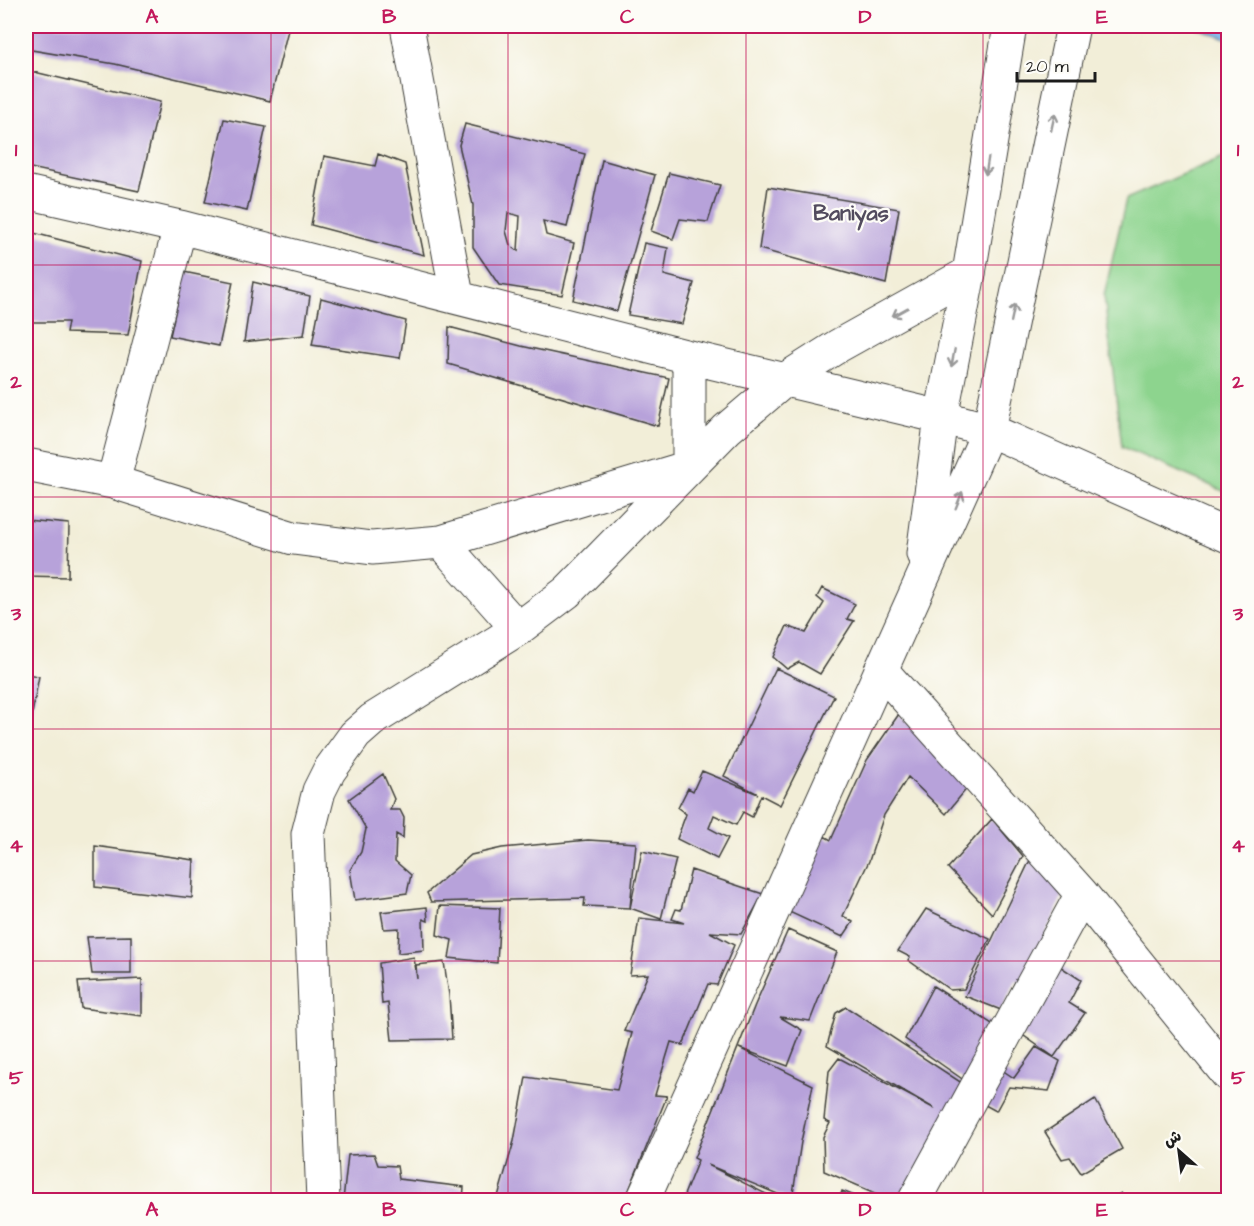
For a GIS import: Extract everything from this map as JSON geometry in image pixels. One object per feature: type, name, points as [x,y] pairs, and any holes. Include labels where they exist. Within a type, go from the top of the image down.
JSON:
[{"type":"street","points":[[407,26],[457,296]]},
{"type":"street","points":[[916,591],[941,417],[969,273],[1010,26]]},
{"type":"street","points":[[644,1200],[989,430],[1073,26]]},
{"type":"street","points":[[26,192],[180,227],[457,296],[688,357],[989,430],[1228,536]]},
{"type":"street","points":[[112,482],[180,227]]},
{"type":"street","points":[[323,1200],[308,834],[319,791],[341,752],[372,720],[519,629],[567,592],[727,429],[786,379],[838,346],[969,273]]},
{"type":"street","points":[[688,357],[689,467]]},
{"type":"street","points":[[26,465],[112,482],[293,538],[372,548],[441,542],[689,467]]},
{"type":"street","points":[[441,542],[519,629]]},
{"type":"street","points":[[881,670],[1083,894],[1228,1075]]},
{"type":"street","points":[[915,1200],[1083,894]]},
{"type":"green space","points":[[1228,155],[1228,493],[1122,447],[1104,296],[1126,199]]},
{"type":"water","points":[[1192,26],[1228,26],[1228,39]]},
{"type":"building","points":[[26,26],[289,26],[270,101],[115,64],[26,49]]},
{"type":"building","points":[[26,70],[160,102],[139,191],[26,167]]},
{"type":"building","points":[[224,119],[266,127],[247,211],[205,202]]},
{"type":"building","points":[[465,124],[585,154],[567,227],[543,221],[546,235],[574,243],[562,295],[499,285],[473,247],[473,205],[459,145]],"holes":[[[508,213],[520,216],[518,251],[510,245],[506,231]]]},
{"type":"building","points":[[378,154],[405,164],[424,255],[311,225],[324,156],[375,166]]},
{"type":"building","points":[[602,160],[655,175],[617,311],[573,300]]},
{"type":"building","points":[[669,173],[720,185],[708,222],[680,219],[673,239],[651,231]]},
{"type":"building","points":[[768,187],[899,209],[886,284],[759,249]]},
{"type":"building","points":[[26,231],[142,261],[128,335],[66,333],[68,322],[26,322]]},
{"type":"building","points":[[644,243],[668,248],[664,275],[694,283],[682,324],[628,315]]},
{"type":"building","points":[[184,272],[233,282],[219,346],[170,336]]},
{"type":"building","points":[[253,282],[310,296],[304,335],[244,342]]},
{"type":"building","points":[[321,298],[406,321],[400,358],[312,345]]},
{"type":"building","points":[[449,327],[521,346],[669,378],[658,426],[448,364]]},
{"type":"building","points":[[26,520],[69,524],[68,577],[26,576]]},
{"type":"building","points":[[822,588],[855,604],[847,619],[854,621],[820,674],[799,662],[787,669],[773,657],[787,626],[806,633],[824,603],[817,597]]},
{"type":"building","points":[[776,668],[834,696],[780,805],[761,795],[752,817],[743,812],[736,825],[714,815],[709,828],[728,838],[717,859],[677,839],[686,814],[678,808],[688,788],[693,791],[702,771],[758,794],[724,776]]},
{"type":"building","points":[[26,674],[39,676],[28,736],[26,735]]},
{"type":"building","points":[[899,714],[972,782],[946,814],[908,777],[884,815],[869,861],[843,916],[853,922],[843,937],[787,911],[824,836],[831,840],[867,760]]},
{"type":"building","points":[[383,774],[394,799],[390,810],[400,810],[404,818],[403,838],[396,834],[395,861],[411,875],[407,893],[355,900],[350,870],[361,852],[366,829],[349,799]]},
{"type":"building","points":[[992,819],[1023,856],[992,914],[948,868]]},
{"type":"building","points":[[588,840],[636,843],[630,908],[584,906],[585,898],[431,902],[427,893],[471,855],[502,848]]},
{"type":"building","points":[[95,846],[194,860],[192,898],[95,887]]},
{"type":"building","points":[[642,851],[676,859],[661,919],[630,908]]},
{"type":"building","points":[[1032,856],[1065,890],[1023,984],[1016,980],[1001,1010],[965,996]]},
{"type":"building","points":[[691,870],[763,894],[741,934],[710,932],[734,945],[717,985],[708,984],[683,1045],[671,1042],[655,1095],[667,1096],[625,1200],[497,1200],[514,1141],[526,1077],[617,1090],[632,1033],[624,1031],[648,974],[630,975],[639,918],[684,923],[672,919],[676,909],[681,910]]},
{"type":"building","points":[[440,906],[500,908],[497,963],[449,958],[452,940],[437,935]]},
{"type":"building","points":[[427,907],[428,921],[423,919],[424,950],[398,953],[399,928],[384,929],[381,912]]},
{"type":"building","points":[[926,909],[990,939],[964,989],[950,990],[908,960],[910,957],[898,951]]},
{"type":"building","points":[[788,930],[837,952],[810,1021],[780,1017],[802,1030],[788,1066],[739,1048],[813,1085],[792,1200],[708,1165],[778,1200],[682,1200],[698,1160],[694,1158],[755,1005]]},
{"type":"building","points":[[131,936],[131,974],[92,974],[87,937]]},
{"type":"building","points":[[414,957],[417,979],[416,965],[444,962],[452,1039],[392,1040],[388,1003],[382,1004],[379,963]]},
{"type":"building","points":[[1055,963],[1081,980],[1069,1003],[1085,1013],[1054,1057],[1017,1031]]},
{"type":"building","points":[[142,979],[142,1016],[81,1008],[78,982]]},
{"type":"building","points":[[933,986],[1000,1029],[968,1083],[905,1039]]},
{"type":"building","points":[[846,1007],[971,1089],[910,1200],[891,1200],[824,1171],[823,1137],[830,1123],[824,1120],[829,1071],[839,1058],[935,1109],[827,1046],[836,1013]]},
{"type":"building","points":[[1036,1047],[1060,1061],[1049,1091],[1009,1087],[996,1111],[974,1099],[996,1066],[1014,1078]]},
{"type":"building","points":[[1095,1099],[1122,1149],[1081,1173],[1070,1157],[1062,1159],[1045,1132]]},
{"type":"building","points":[[374,1154],[378,1165],[397,1166],[399,1179],[464,1187],[463,1200],[343,1200],[348,1155]]},
{"type":"building","points":[[842,1191],[865,1200],[839,1200]]},
{"type":"building","points":[[1121,1193],[1127,1200],[1109,1200]]},
{"type":"district","name":"Baniyas","points":[[851,212]]}]
